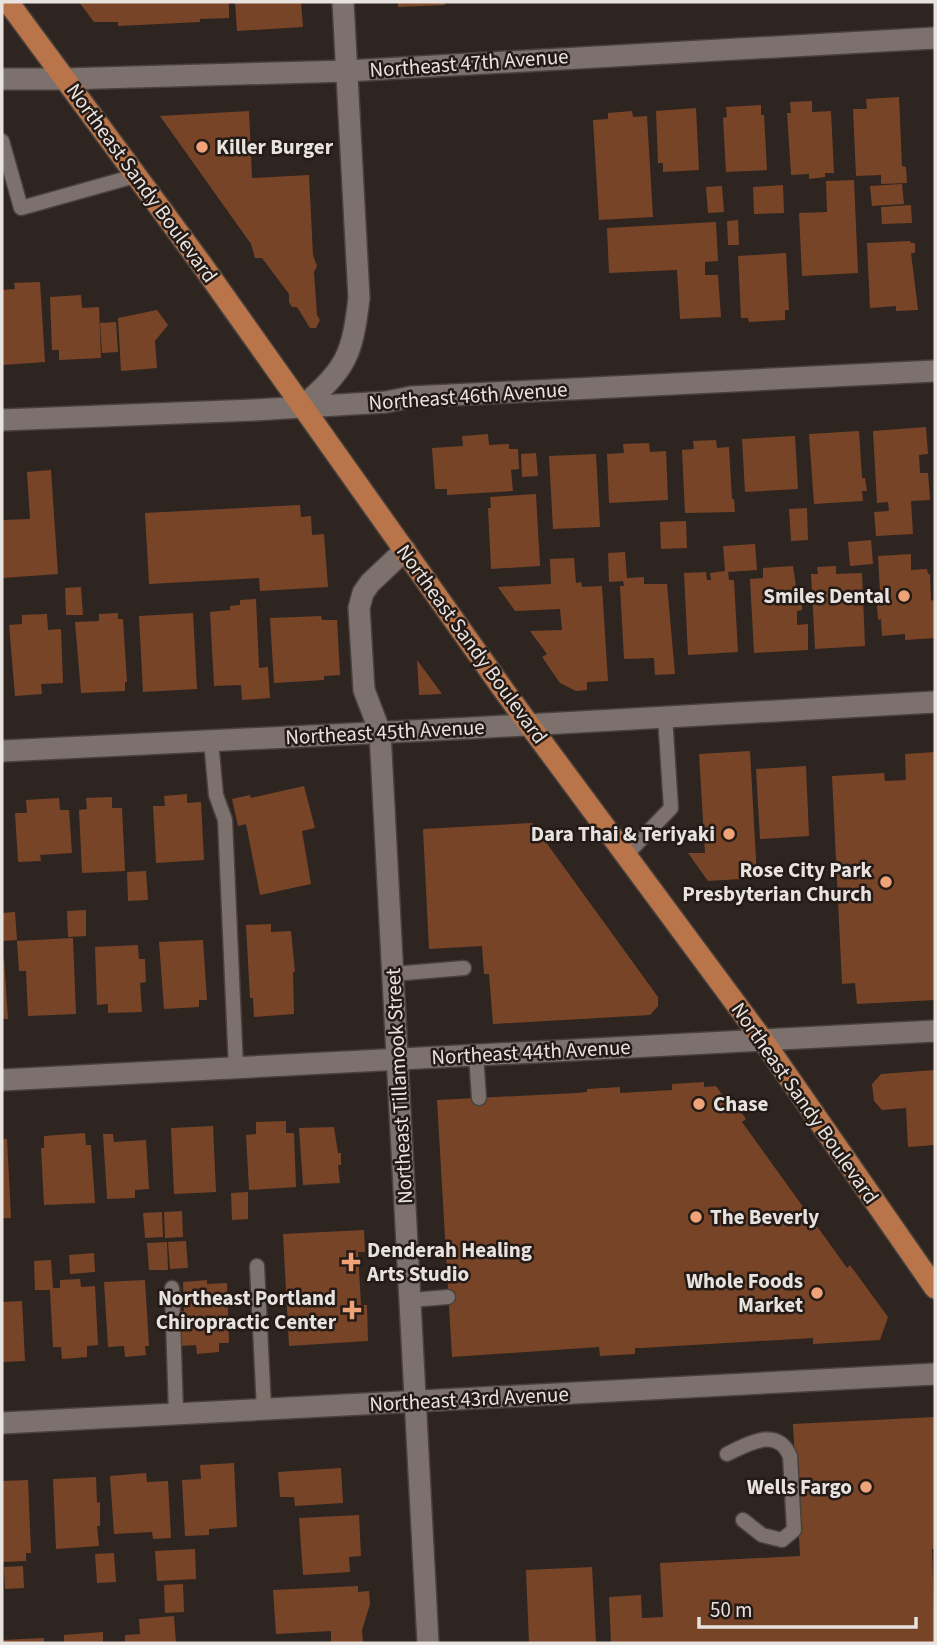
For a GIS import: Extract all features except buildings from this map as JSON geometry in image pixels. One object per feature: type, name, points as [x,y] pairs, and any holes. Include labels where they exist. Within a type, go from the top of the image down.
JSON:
[{"type":"main road","name":"Northeast Sandy Boulevard","points":[[8,2],[200,261],[529,724],[762,1039],[935,1288]]},
{"type":"street","points":[[303,406],[332,381],[345,362],[355,332],[359,298],[343,2]]},
{"type":"street","name":"Northeast 47th Avenue","points":[[2,79],[347,71],[935,38]]},
{"type":"street","name":"Northeast 46th Avenue","points":[[2,420],[254,410],[386,402],[411,397],[935,371]]},
{"type":"street","name":"Northeast Tillamook Street","points":[[405,550],[369,583],[359,608],[364,691],[380,732],[428,1643]]},
{"type":"street","name":"Northeast 45th Avenue","points":[[2,751],[935,702]]},
{"type":"street","name":"Northeast 44th Avenue","points":[[2,1080],[935,1031]]},
{"type":"street","name":"Northeast 43rd Avenue","points":[[2,1423],[935,1374]]},
{"type":"lane","points":[[2,141],[21,208],[135,176]]},
{"type":"lane","points":[[627,854],[671,808],[666,716]]},
{"type":"lane","points":[[211,741],[216,795],[225,820],[236,1068]]},
{"type":"lane","points":[[393,974],[464,968]]},
{"type":"lane","points":[[476,1055],[479,1098]]},
{"type":"lane","points":[[257,1266],[264,1409]]},
{"type":"lane","points":[[172,1288],[176,1414]]},
{"type":"lane","points":[[411,1300],[448,1297]]},
{"type":"lane","points":[[727,1454],[756,1439],[776,1441],[786,1447],[790,1456],[794,1530],[782,1540],[762,1535],[743,1520]]},
{"type":"place","name":"Killer Burger","points":[[202,147]]},
{"type":"place","name":"Smiles Dental","points":[[904,596]]},
{"type":"place","name":"Dara Thai & Teriyaki","points":[[729,834]]},
{"type":"place","name":"Rose City Park Presbyterian Church","points":[[886,882]]},
{"type":"place","name":"Chase","points":[[699,1104]]},
{"type":"place","name":"The Beverly","points":[[696,1217]]},
{"type":"place","name":"Denderah Healing Arts Studio","points":[[351,1262]]},
{"type":"place","name":"Whole Foods Market","points":[[817,1293]]},
{"type":"place","name":"Northeast Portland Chiropractic Center","points":[[352,1310]]},
{"type":"place","name":"Wells Fargo","points":[[866,1487]]}]
